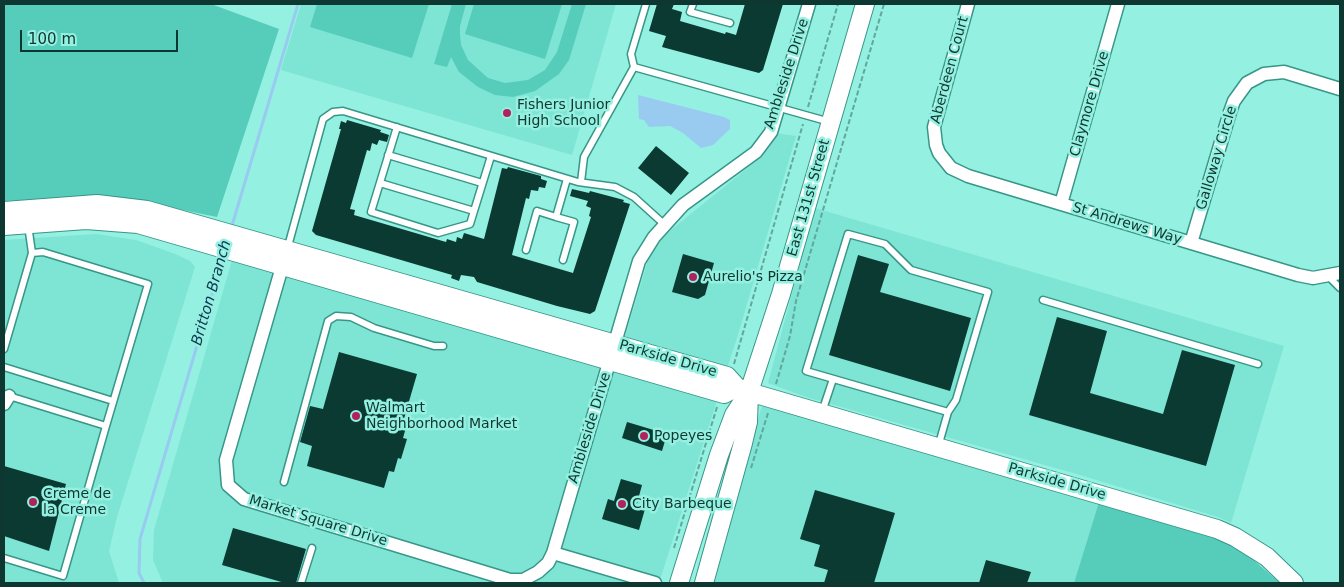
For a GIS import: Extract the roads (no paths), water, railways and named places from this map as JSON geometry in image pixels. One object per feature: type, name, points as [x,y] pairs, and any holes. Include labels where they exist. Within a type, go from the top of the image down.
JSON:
[{"type":"street","name":"Ambleside Drive","points":[[530,576],[548,563],[553,553],[639,261],[654,237],[683,204],[756,152],[771,132],[809,4]]},
{"type":"street","name":"East 131st Street","points":[[679,583],[719,455],[781,294],[865,4]]},
{"type":"street","name":"Aberdeen Court","points":[[934,137],[934,127],[968,4]]},
{"type":"street","name":"Claymore Drive","points":[[1061,204],[1118,4]]},
{"type":"street","name":"Galloway Circle","points":[[1190,244],[1230,112],[1234,101],[1247,83],[1264,74],[1284,72],[1340,89]]},
{"type":"street","name":"St Andrews Way","points":[[934,137],[939,153],[959,173],[1298,275],[1312,278],[1334,274]]},
{"type":"street","name":"Parkside Drive","points":[[4,226],[27,216],[79,204],[116,204],[147,210],[213,237],[613,352],[728,376],[743,389],[1216,529],[1235,537],[1267,557],[1294,583]]},
{"type":"street","name":"Parkside Drive","points":[[4,211],[27,216]]},
{"type":"street","name":"Market Square Drive","points":[[285,257],[226,460],[228,485],[244,499],[286,513],[510,580],[524,580],[530,576]]},
{"type":"street","name":"East 131st Street","points":[[704,583],[745,436],[743,389]]},
{"type":"street","points":[[553,553],[655,583]]},
{"type":"lane","points":[[581,182],[584,157],[634,67],[631,54],[646,4]]},
{"type":"lane","points":[[693,4],[690,12],[730,23]]},
{"type":"lane","points":[[634,67],[831,122]]},
{"type":"lane","points":[[285,257],[324,119],[334,112],[343,111],[567,179],[615,187],[634,197],[665,225]]},
{"type":"lane","points":[[397,127],[371,212],[438,233],[470,224],[491,156]]},
{"type":"lane","points":[[388,155],[482,183]]},
{"type":"lane","points":[[556,217],[567,179]]},
{"type":"lane","points":[[380,183],[474,211]]},
{"type":"lane","points":[[526,250],[537,211],[574,222],[563,260]]},
{"type":"lane","points":[[4,349],[32,253],[27,216]]},
{"type":"lane","points":[[938,447],[948,412],[956,400],[988,292],[911,270],[885,244],[848,234],[806,371],[948,412]]},
{"type":"lane","points":[[4,558],[62,576],[148,284],[43,252],[32,253]]},
{"type":"lane","points":[[1334,274],[1340,288]]},
{"type":"lane","points":[[1043,300],[1258,364]]},
{"type":"lane","points":[[284,482],[328,322],[336,316],[351,316],[374,328],[434,346],[442,346]]},
{"type":"lane","points":[[4,366],[113,401]]},
{"type":"lane","points":[[822,413],[832,379]]},
{"type":"lane","points":[[6,400],[106,426]]},
{"type":"lane","points":[[302,583],[312,548]]},
{"type":"water","points":[[638,95],[724,117],[730,120],[730,129],[713,145],[701,148],[683,133],[670,126],[649,127],[644,120],[639,119]]},
{"type":"waterway","name":"Britton Branch","points":[[231,229],[298,4]]},
{"type":"waterway","name":"Britton Branch","points":[[144,583],[139,573],[140,539],[224,254]]},
{"type":"place","name":"Fishers Junior High School","points":[[507,113]]},
{"type":"place","name":"Aurelio's Pizza","points":[[693,277]]},
{"type":"place","name":"Walmart Neighborhood Market","points":[[356,416]]},
{"type":"place","name":"Popeyes","points":[[644,436]]},
{"type":"place","name":"Creme de la Creme","points":[[33,502]]},
{"type":"place","name":"City Barbeque","points":[[622,504]]}]
